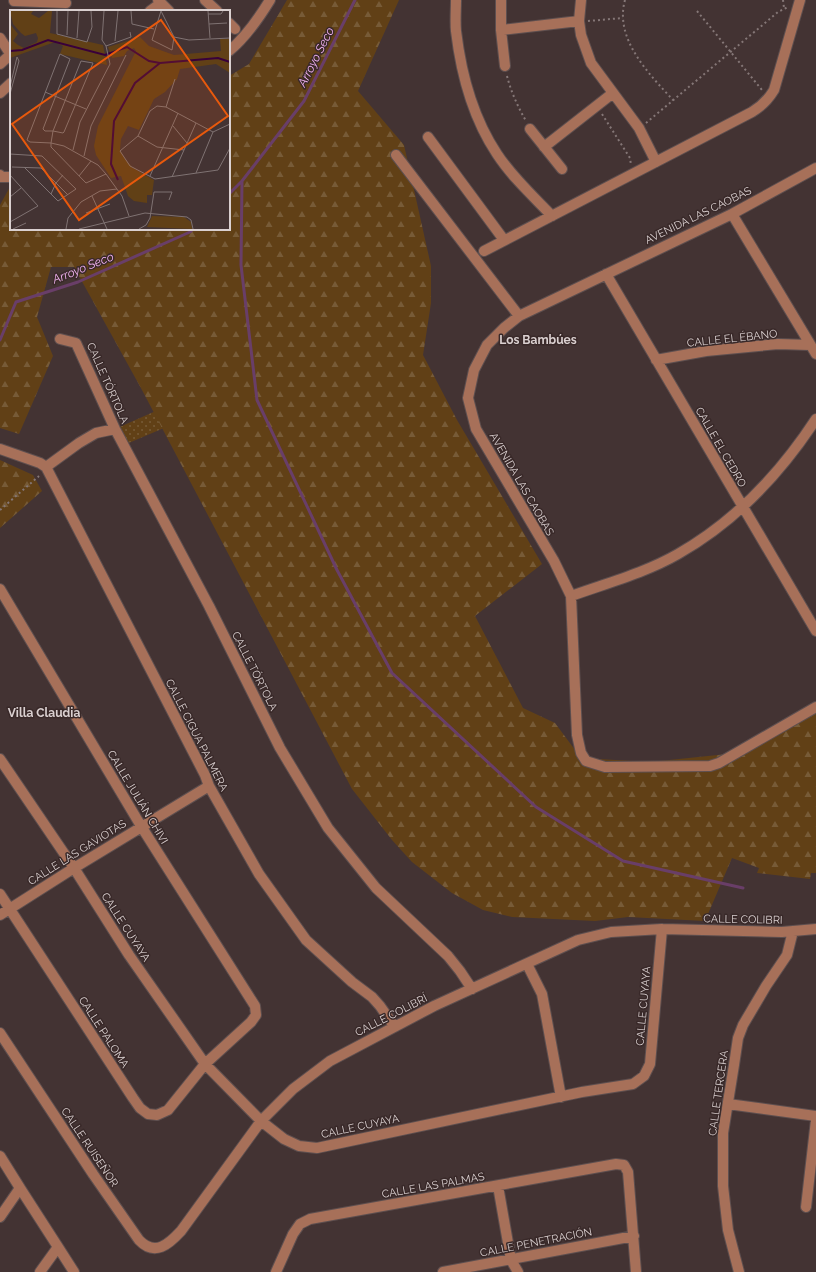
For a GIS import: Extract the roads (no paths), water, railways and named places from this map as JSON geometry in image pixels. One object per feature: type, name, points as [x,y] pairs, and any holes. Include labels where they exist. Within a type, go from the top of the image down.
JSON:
[{"type":"street","points":[[205,0],[216,10]]},
{"type":"street","points":[[230,50],[260,17],[270,0]]},
{"type":"street","points":[[456,0],[456,30],[463,73],[477,118],[497,154],[522,186],[552,216]]},
{"type":"street","points":[[501,0],[501,30],[505,66]]},
{"type":"street","points":[[581,0],[579,22],[584,46],[591,63],[638,128],[656,162]]},
{"type":"street","points":[[14,1],[66,5]]},
{"type":"street","points":[[151,10],[160,1],[168,10]]},
{"type":"street","points":[[484,251],[762,106],[769,98],[778,79],[799,4]]},
{"type":"street","points":[[501,30],[579,22]]},
{"type":"street","points":[[0,38],[10,53]]},
{"type":"street","points":[[0,64],[10,56]]},
{"type":"street","points":[[0,93],[10,83]]},
{"type":"street","points":[[544,147],[613,93]]},
{"type":"street","points":[[530,130],[562,169]]},
{"type":"street","points":[[428,137],[504,240]]},
{"type":"street","points":[[396,155],[519,316]]},
{"type":"street","name":"AVENIDA LAS CAOBAS","points":[[816,168],[732,214],[519,316],[487,345],[474,370],[468,398],[476,429],[554,561],[571,596],[577,735],[586,761],[590,764],[605,767],[710,766],[719,763],[816,708]]},
{"type":"street","points":[[0,175],[1,177],[10,177]]},
{"type":"street","points":[[732,214],[816,354]]},
{"type":"street","name":"CALLE EL CEDRO","points":[[606,274],[816,631]]},
{"type":"street","name":"CALLE TÓRTOLA","points":[[60,338],[76,343],[115,429],[209,606],[280,748],[328,828],[376,888],[448,956],[472,989]]},
{"type":"street","name":"CALLE EL ÉBANO","points":[[656,360],[706,351],[778,344],[810,345]]},
{"type":"street","points":[[571,596],[646,569],[678,554],[714,531],[743,507],[770,481],[805,436],[816,419]]},
{"type":"street","points":[[0,449],[40,463],[46,467],[79,443],[96,433],[115,429]]},
{"type":"street","name":"CALLE CIGUA PALMERA","points":[[46,467],[205,775],[209,786],[259,874],[306,940],[352,982],[372,997],[394,1026]]},
{"type":"street","name":"CALLE JULIÁN CHIVI","points":[[0,589],[141,826],[255,1006],[256,1015]]},
{"type":"street","name":"CALLE CUYAYA","points":[[0,759],[74,868],[129,956],[205,1064],[262,1121],[284,1139],[299,1146],[317,1148],[582,1092],[633,1084],[644,1076],[650,1064],[662,929]]},
{"type":"street","name":"CALLE LAS GAVIOTAS","points":[[0,915],[141,826],[209,786]]},
{"type":"street","name":"CALLE PALOMA","points":[[0,894],[140,1108],[148,1114],[158,1115],[168,1110],[205,1064],[251,1022],[256,1015]]},
{"type":"street","name":"CALLE COLIBRÍ","points":[[173,1240],[262,1121],[293,1089],[330,1061],[394,1026],[578,940],[611,932],[662,929],[692,930]]},
{"type":"street","name":"CALLE COLIBRI","points":[[692,930],[793,931],[816,929]]},
{"type":"street","name":"CALLE TERCERA","points":[[738,1272],[728,1230],[724,1186],[723,1133],[738,1038],[748,1014],[787,955],[793,931]]},
{"type":"street","points":[[527,964],[542,994],[561,1097]]},
{"type":"street","name":"CALLE RUISEÑOR","points":[[0,1033],[88,1167],[139,1240],[144,1245],[156,1248],[161,1248],[173,1240]]},
{"type":"street","points":[[728,1104],[816,1116]]},
{"type":"street","points":[[806,1207],[816,1120]]},
{"type":"street","points":[[0,1156],[74,1272]]},
{"type":"street","name":"CALLE LAS PALMAS","points":[[276,1272],[293,1234],[300,1224],[310,1220],[616,1164],[624,1165],[628,1172],[634,1236]]},
{"type":"street","points":[[498,1186],[511,1260],[518,1272]]},
{"type":"street","points":[[0,1217],[20,1188]]},
{"type":"street","points":[[634,1236],[636,1272]]},
{"type":"street","name":"CALLE PENETRACIÓN","points":[[443,1272],[634,1236]]},
{"type":"street","points":[[40,1272],[58,1247]]},
{"type":"waterway","name":"Arroyo Seco","points":[[230,193],[242,181],[304,101],[355,0]]},
{"type":"waterway","points":[[242,181],[241,265],[257,400],[337,570],[392,673],[536,807],[623,861],[743,888]]},
{"type":"waterway","name":"Arroyo Seco","points":[[0,340],[16,302],[78,282],[192,230]]},
{"type":"district","name":"Los Bambúes","points":[[538,340]]},
{"type":"district","name":"Villa Claudia","points":[[44,713]]}]
